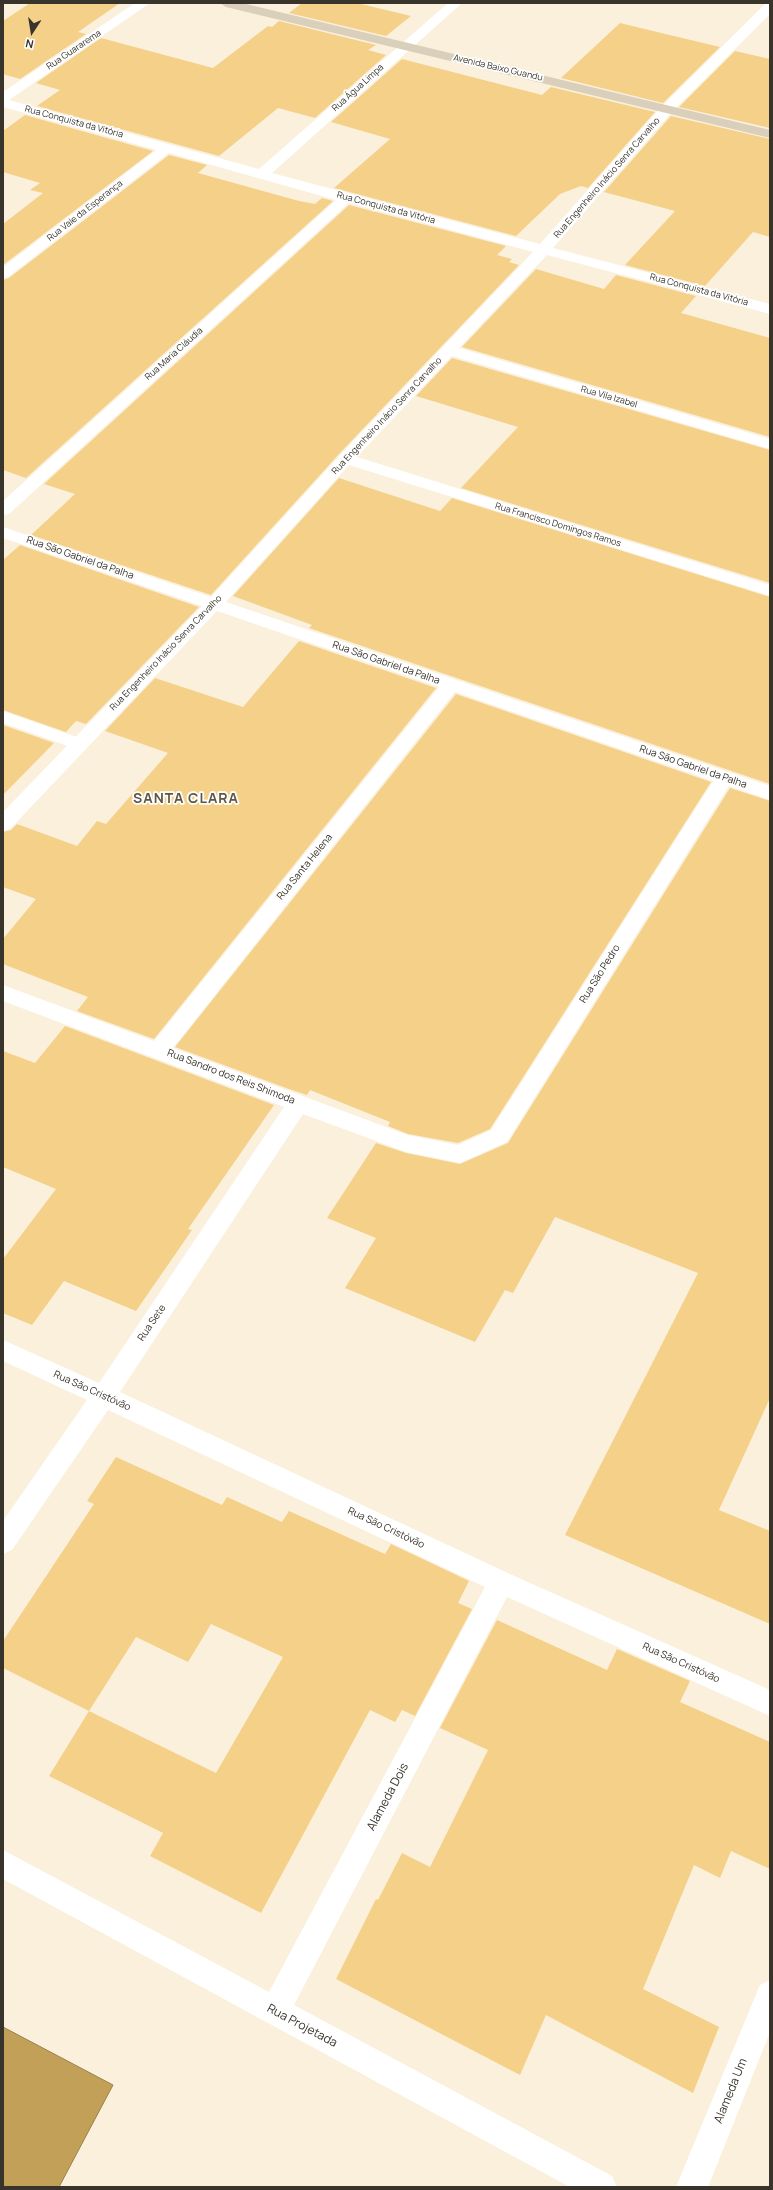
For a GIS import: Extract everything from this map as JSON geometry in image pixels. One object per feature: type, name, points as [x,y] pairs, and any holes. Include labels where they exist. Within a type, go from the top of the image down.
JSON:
[{"type":"street","name":"Rua Guararema","points":[[3,100],[144,3]]},
{"type":"street","name":"Avenida Baixo Guandu","points":[[226,3],[770,134]]},
{"type":"street","name":"Rua Água Limpa","points":[[262,174],[405,46],[456,3]]},
{"type":"street","name":"Rua Engenheiro Inácio Senra Carvalho","points":[[3,824],[214,604],[346,459],[544,249],[668,109],[770,7]]},
{"type":"street","name":"Rua Conquista da Vitória","points":[[3,100],[346,198],[770,309]]},
{"type":"street","name":"Rua Vale da Esperança","points":[[3,274],[167,148]]},
{"type":"street","name":"Rua Maria Cláudia","points":[[3,510],[346,198]]},
{"type":"street","name":"Rua Vila Izabel","points":[[449,350],[770,444]]},
{"type":"street","name":"Rua Francisco Domingos Ramos","points":[[346,459],[770,591]]},
{"type":"street","name":"Rua São Gabriel da Palha","points":[[3,532],[770,793]]},
{"type":"street","name":"Rua Santa Helena","points":[[160,1050],[451,685]]},
{"type":"street","name":"Rua São Pedro","points":[[460,1154],[499,1136],[725,777]]},
{"type":"street","name":"Rua Sandro dos Reis Shimoda","points":[[3,993],[300,1102],[406,1143],[460,1154]]},
{"type":"street","name":"Rua Sete","points":[[3,1542],[104,1396],[300,1102]]},
{"type":"street","name":"Rua São Cristóvão","points":[[3,1350],[502,1582],[770,1703]]},
{"type":"street","name":"Alameda Dois","points":[[275,2012],[502,1582]]},
{"type":"street","name":"Rua Projetada","points":[[3,1864],[601,2187]]},
{"type":"street","name":"Alameda Um","points":[[692,2187],[770,1995]]},
{"type":"lane","points":[[3,717],[79,744]]},
{"type":"shaded area","points":[[3,2027],[113,2085],[59,2187],[3,2187]]},
{"type":"building","points":[[30,3],[120,3],[78,32],[86,34],[20,79],[3,74],[3,21]]},
{"type":"building","points":[[302,3],[357,3],[411,16],[386,36],[289,13]]},
{"type":"building","points":[[279,21],[376,45],[368,50],[386,55],[315,118],[278,108],[219,156],[37,106],[60,90],[36,83],[101,38],[213,68],[268,26],[272,27]]},
{"type":"building","points":[[620,23],[720,47],[663,103],[561,78]]},
{"type":"building","points":[[735,51],[770,59],[770,128],[679,107]]},
{"type":"building","points":[[402,59],[542,95],[551,87],[655,112],[588,188],[581,186],[560,194],[516,236],[334,188],[390,139],[331,122]]},
{"type":"building","points":[[25,115],[153,151],[3,265],[3,224],[43,193],[30,190],[40,183],[3,172],[3,131]]},
{"type":"building","points":[[671,116],[770,139],[770,237],[753,232],[705,286],[625,265],[675,211],[604,192]]},
{"type":"building","points":[[169,155],[207,165],[198,173],[299,201],[315,204],[322,198],[333,201],[26,478],[3,470],[3,280],[9,278]]},
{"type":"building","points":[[349,205],[506,246],[497,255],[512,259],[509,262],[519,265],[339,454],[211,595],[31,535],[75,494],[44,484]]},
{"type":"building","points":[[536,269],[604,289],[616,275],[696,296],[681,313],[770,338],[770,437],[462,347]]},
{"type":"building","points":[[452,358],[770,450],[770,583],[461,488],[518,427],[416,396]]},
{"type":"building","points":[[339,478],[440,511],[452,498],[770,597],[770,784],[309,628],[312,625],[233,596]]},
{"type":"building","points":[[20,545],[199,607],[86,724],[76,721],[66,732],[3,710],[3,560]]},
{"type":"building","points":[[299,641],[436,688],[154,1039],[77,1011],[88,997],[3,964],[3,939],[36,899],[3,887],[3,832],[11,830],[17,824],[77,846],[97,821],[106,824],[168,753],[105,731],[155,678],[243,707]]},
{"type":"building","points":[[456,694],[711,782],[490,1129],[458,1143],[408,1134],[388,1126],[390,1122],[310,1090],[307,1095],[175,1047]]},
{"type":"building","points":[[3,725],[54,743],[3,795]]},
{"type":"building","points":[[730,788],[770,801],[770,1398],[719,1510],[770,1531],[770,1624],[565,1535],[698,1273],[555,1217],[513,1293],[505,1290],[475,1342],[345,1288],[376,1238],[327,1218],[376,1143],[406,1153],[460,1164],[508,1143]]},
{"type":"building","points":[[65,1026],[274,1105],[188,1229],[192,1230],[136,1311],[64,1281],[32,1325],[3,1313],[3,1259],[56,1189],[3,1167],[3,1051],[35,1063]]},
{"type":"building","points":[[116,1457],[222,1505],[227,1497],[282,1522],[289,1511],[385,1554],[391,1544],[469,1581],[458,1603],[472,1609],[415,1716],[402,1710],[395,1722],[370,1710],[261,1913],[150,1856],[163,1833],[49,1776],[89,1711],[3,1668],[3,1641],[94,1504],[87,1501]],"holes":[[[211,1624],[283,1657],[216,1773],[89,1711],[136,1637],[188,1662]]]},
{"type":"building","points":[[497,1620],[607,1670],[617,1649],[690,1681],[680,1702],[770,1742],[770,1869],[731,1851],[720,1878],[694,1865],[643,1989],[719,2027],[693,2093],[546,2015],[520,2075],[336,1979],[376,1899],[378,1900],[402,1853],[430,1867],[488,1750],[440,1728]]},
{"type":"district","name":"SANTA CLARA","points":[[186,799]]}]
